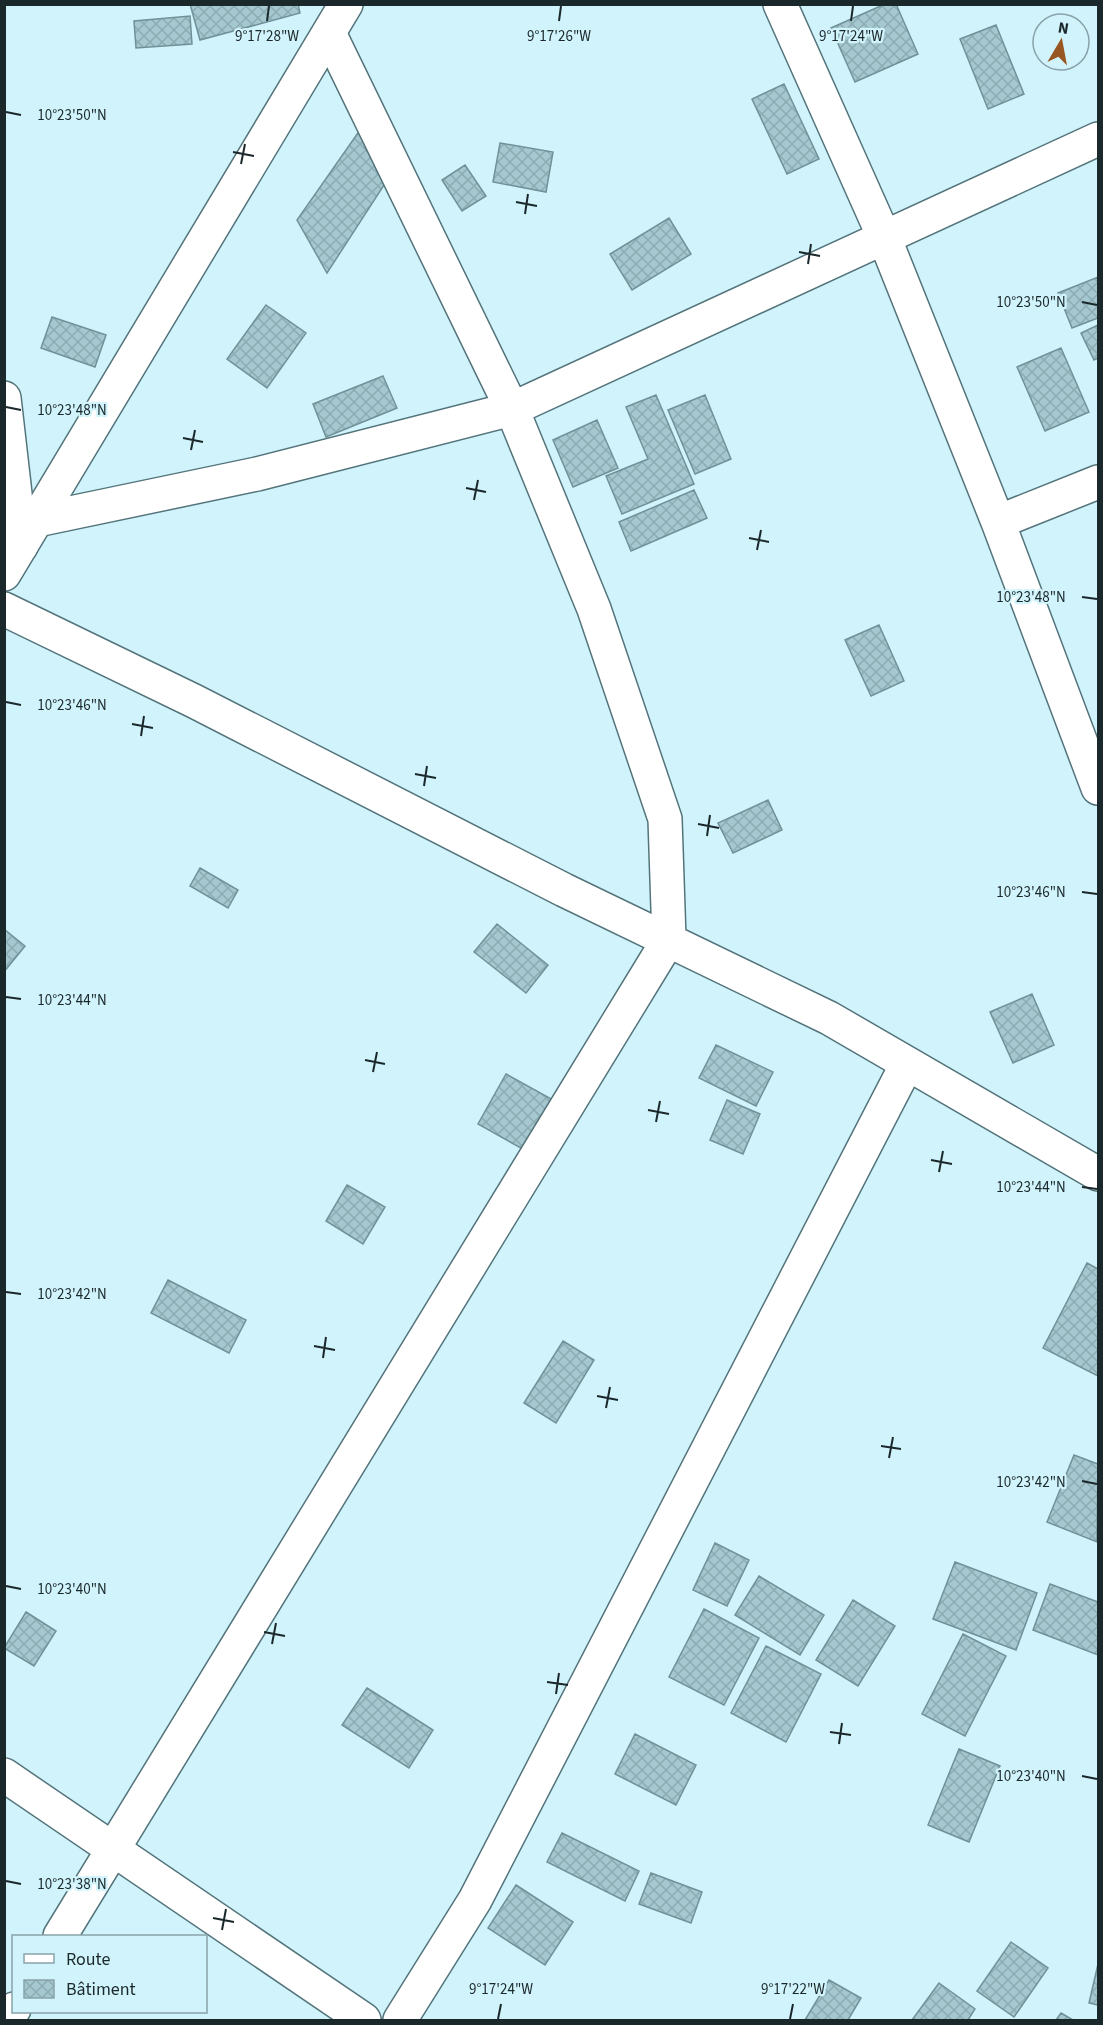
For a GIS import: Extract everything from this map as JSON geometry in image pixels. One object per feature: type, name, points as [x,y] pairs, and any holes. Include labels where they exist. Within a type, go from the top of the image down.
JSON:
[{"type":"main road","points":[[4,574],[346,4]]},
{"type":"main road","points":[[780,4],[884,237],[998,522],[1098,788]]},
{"type":"main road","points":[[61,1935],[115,1850],[669,939],[665,819],[594,609],[512,409],[329,33]]},
{"type":"main road","points":[[29,533],[512,409],[1098,139]]},
{"type":"main road","points":[[4,398],[29,533]]},
{"type":"main road","points":[[998,522],[1098,482]]},
{"type":"main road","points":[[4,609],[194,701],[564,890],[829,1018],[1098,1174]]},
{"type":"main road","points":[[400,2020],[475,1900],[907,1064]]},
{"type":"main road","points":[[4,1775],[364,2020]]},
{"type":"building","points":[[190,4],[298,4],[300,13],[200,40]]},
{"type":"building","points":[[885,4],[896,4],[918,54],[855,82],[831,28]]},
{"type":"building","points":[[190,16],[192,44],[136,48],[134,21]]},
{"type":"building","points":[[996,25],[1024,94],[988,109],[960,39]]},
{"type":"building","points":[[784,84],[819,159],[787,174],[752,99]]},
{"type":"building","points":[[360,130],[386,182],[327,273],[297,220]]},
{"type":"building","points":[[500,143],[553,152],[546,192],[493,182]]},
{"type":"building","points":[[465,165],[486,196],[462,211],[442,180]]},
{"type":"building","points":[[669,218],[691,254],[632,290],[610,254]]},
{"type":"building","points":[[1098,277],[1098,318],[1072,328],[1058,293]]},
{"type":"building","points":[[266,305],[306,333],[267,388],[227,359]]},
{"type":"building","points":[[52,317],[106,335],[95,367],[41,348]]},
{"type":"building","points":[[1098,325],[1098,358],[1094,360],[1081,333]]},
{"type":"building","points":[[1061,348],[1089,412],[1045,431],[1017,367]]},
{"type":"building","points":[[383,376],[397,408],[326,437],[313,404]]},
{"type":"building","points":[[656,395],[694,484],[622,514],[606,476],[648,459],[626,407]]},
{"type":"building","points":[[705,395],[731,459],[695,474],[668,410]]},
{"type":"building","points":[[597,420],[618,468],[573,487],[553,440]]},
{"type":"building","points":[[694,490],[707,518],[631,551],[619,522]]},
{"type":"building","points":[[879,625],[904,681],[871,696],[845,640]]},
{"type":"building","points":[[768,800],[782,830],[733,853],[718,823]]},
{"type":"building","points":[[200,868],[238,890],[228,908],[190,886]]},
{"type":"building","points":[[497,924],[548,965],[526,993],[474,952]]},
{"type":"building","points":[[4,929],[25,946],[4,972]]},
{"type":"building","points":[[1032,994],[1054,1045],[1013,1063],[990,1012]]},
{"type":"building","points":[[716,1045],[773,1072],[756,1106],[699,1078]]},
{"type":"building","points":[[506,1074],[555,1101],[528,1152],[478,1124]]},
{"type":"building","points":[[727,1100],[760,1114],[743,1154],[710,1140]]},
{"type":"building","points":[[347,1185],[385,1207],[363,1244],[326,1221]]},
{"type":"building","points":[[1087,1263],[1098,1269],[1098,1376],[1043,1348]]},
{"type":"building","points":[[168,1280],[246,1320],[229,1353],[151,1313]]},
{"type":"building","points":[[563,1341],[594,1360],[556,1423],[524,1403]]},
{"type":"building","points":[[1074,1455],[1098,1464],[1097,1542],[1047,1522]]},
{"type":"building","points":[[715,1543],[749,1560],[727,1606],[693,1590]]},
{"type":"building","points":[[955,1562],[1037,1593],[1016,1650],[933,1619]]},
{"type":"building","points":[[759,1576],[824,1615],[800,1655],[735,1615]]},
{"type":"building","points":[[1050,1584],[1098,1602],[1098,1655],[1033,1630]]},
{"type":"building","points":[[853,1600],[895,1626],[858,1686],[816,1660]]},
{"type":"building","points":[[704,1609],[759,1638],[724,1705],[669,1677]]},
{"type":"building","points":[[26,1612],[56,1631],[34,1666],[4,1648]]},
{"type":"building","points":[[963,1634],[1006,1656],[965,1736],[922,1714]]},
{"type":"building","points":[[766,1646],[821,1674],[786,1742],[731,1713]]},
{"type":"building","points":[[367,1688],[433,1730],[409,1768],[342,1725]]},
{"type":"building","points":[[635,1734],[696,1765],[676,1805],[615,1774]]},
{"type":"building","points":[[959,1749],[1000,1766],[969,1842],[928,1825]]},
{"type":"building","points":[[562,1833],[639,1871],[625,1901],[547,1862]]},
{"type":"building","points":[[651,1873],[702,1892],[691,1923],[639,1904]]},
{"type":"building","points":[[516,1885],[573,1922],[545,1965],[488,1928]]},
{"type":"building","points":[[1011,1942],[1048,1968],[1014,2017],[977,1991]]},
{"type":"building","points":[[1098,1964],[1098,2005],[1089,2003]]},
{"type":"building","points":[[829,1980],[861,1998],[848,2020],[805,2020]]},
{"type":"building","points":[[939,1983],[975,2009],[968,2020],[912,2020]]},
{"type":"building","points":[[1061,2013],[1073,2020],[1056,2020]]}]
